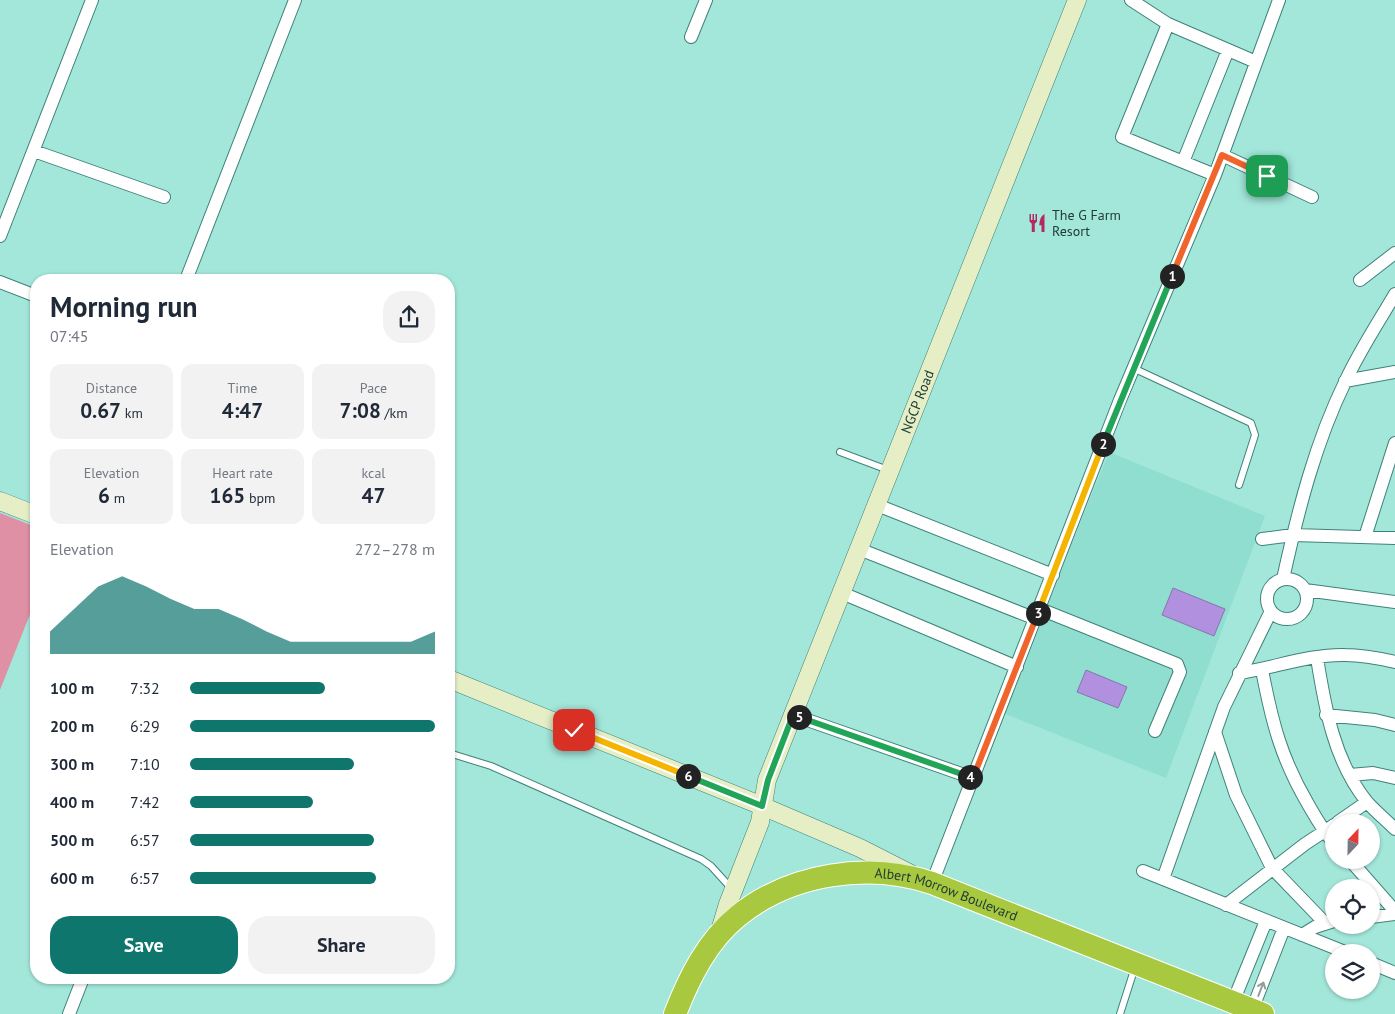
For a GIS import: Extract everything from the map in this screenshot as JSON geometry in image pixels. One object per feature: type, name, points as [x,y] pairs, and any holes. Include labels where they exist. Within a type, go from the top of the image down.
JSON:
[{"type":"highway","name":"Albert Morrow Boulevard","points":[[675,1014],[700,960],[719,935],[738,916],[760,902],[790,887],[815,878],[856,872],[881,872],[925,880],[1250,1009]]},
{"type":"main road","name":"NGCP Road","points":[[719,935],[733,890],[757,832],[768,780],[1077,0]]},
{"type":"main road","points":[[0,501],[30,513]]},
{"type":"main road","points":[[455,681],[762,806],[866,851],[925,880]]},
{"type":"street","points":[[0,236],[92,0]]},
{"type":"street","points":[[188,274],[295,0]]},
{"type":"street","points":[[691,37],[706,0]]},
{"type":"street","points":[[1131,0],[1168,24],[1256,62]]},
{"type":"street","points":[[925,880],[973,778],[1133,368],[1215,175],[1280,0]]},
{"type":"street","points":[[1168,24],[1122,137],[1215,175]]},
{"type":"street","points":[[1183,162],[1228,50]]},
{"type":"street","points":[[34,151],[164,197]]},
{"type":"street","points":[[1222,155],[1312,197]]},
{"type":"street","points":[[1360,280],[1392,255],[1395,241]]},
{"type":"street","points":[[0,282],[30,294]]},
{"type":"street","points":[[1283,579],[1306,485],[1328,421],[1345,381],[1395,294]]},
{"type":"street","points":[[1345,381],[1395,372]]},
{"type":"street","points":[[1364,538],[1395,443]]},
{"type":"street","points":[[877,505],[1053,575]]},
{"type":"street","points":[[1262,539],[1293,535],[1395,538]]},
{"type":"street","points":[[859,549],[1177,664],[1180,672],[1156,731]]},
{"type":"street","points":[[1283,579],[1296,581],[1305,590],[1307,603],[1300,614],[1288,619],[1282,618],[1271,611],[1266,598],[1276,581],[1283,579]]},
{"type":"street","points":[[1305,590],[1395,602]]},
{"type":"street","points":[[842,593],[1017,667]]},
{"type":"street","points":[[1164,880],[1215,732],[1239,673],[1271,611]]},
{"type":"street","points":[[1239,673],[1262,670],[1290,662],[1343,655],[1395,662]]},
{"type":"street","points":[[1316,658],[1326,715],[1334,740],[1350,775],[1367,802],[1394,826]]},
{"type":"street","points":[[1262,670],[1272,723],[1289,772],[1325,823]]},
{"type":"street","points":[[793,715],[973,778]]},
{"type":"street","points":[[1326,715],[1375,720],[1395,726]]},
{"type":"street","points":[[1215,732],[1236,795],[1272,868],[1325,918]]},
{"type":"street","points":[[1350,775],[1372,773],[1395,778]]},
{"type":"street","points":[[1350,814],[1367,802]]},
{"type":"street","points":[[1226,905],[1272,868],[1325,832]]},
{"type":"street","points":[[1358,869],[1395,913]]},
{"type":"street","points":[[1143,871],[1325,944]]},
{"type":"street","points":[[1380,916],[1395,913]]},
{"type":"street","points":[[1250,1009],[1250,960],[1266,921]]},
{"type":"street","points":[[1302,935],[1325,924]]},
{"type":"street","points":[[1250,1009],[1284,928]]},
{"type":"street","points":[[1250,960],[1269,967]]},
{"type":"street","points":[[1380,967],[1395,973]]},
{"type":"street","points":[[68,1014],[80,984]]},
{"type":"lane","points":[[1133,368],[1251,423],[1255,435],[1239,485]]},
{"type":"lane","points":[[840,452],[890,471]]},
{"type":"lane","points":[[455,755],[491,766],[693,855],[711,866],[733,890]]},
{"type":"lane","points":[[1120,1014],[1136,963]]},
{"type":"shaded area","points":[[1109,452],[1265,516],[1166,778],[1003,713]]},
{"type":"shaded area","points":[[0,513],[30,525],[30,614],[0,690]]},
{"type":"shaded area","points":[[1173,588],[1225,609],[1214,636],[1162,615]]},
{"type":"shaded area","points":[[1086,670],[1127,687],[1118,708],[1077,692]]},
{"type":"place","name":"The G Farm Resort","points":[[1037,223]]},
{"type":"route","points":[[574,730],[762,806],[768,780],[793,715],[973,778],[1120,400],[1222,155],[1267,176]]}]
